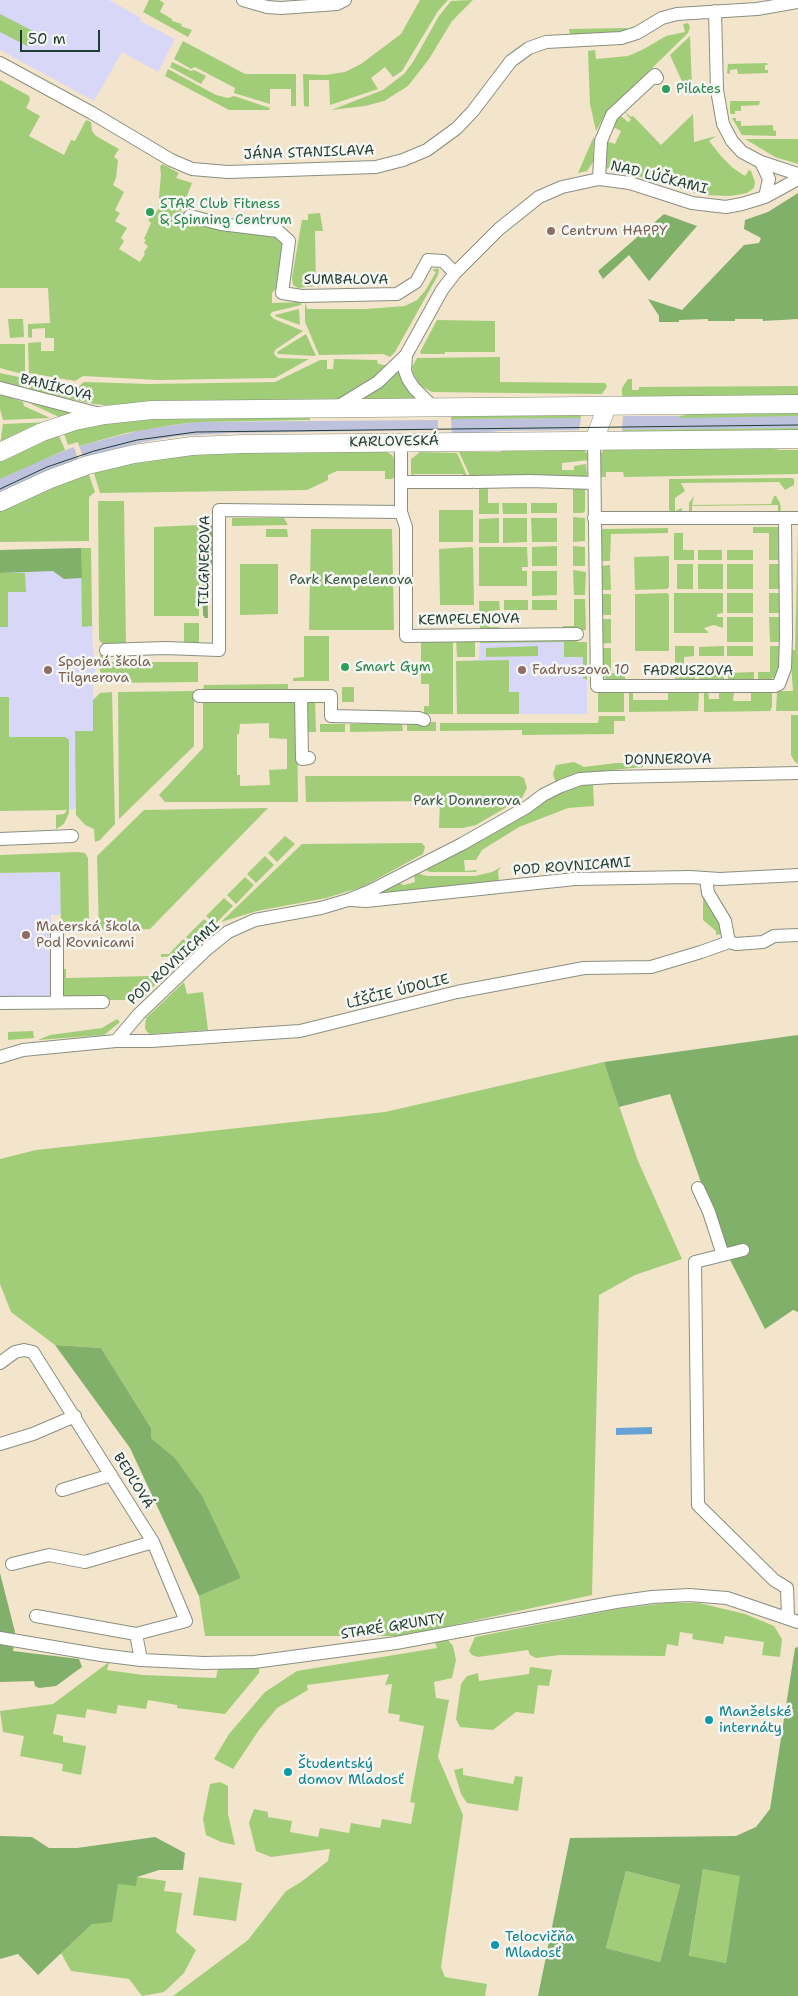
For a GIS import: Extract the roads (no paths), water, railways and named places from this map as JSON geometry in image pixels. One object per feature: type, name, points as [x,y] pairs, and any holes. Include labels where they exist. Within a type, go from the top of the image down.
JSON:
[{"type":"main road","points":[[0,452],[42,432],[75,421],[105,415],[175,409],[798,404]]},
{"type":"main road","points":[[594,441],[607,406]]},
{"type":"main road","name":"KARLOVESKÁ","points":[[0,502],[50,478],[88,465],[134,454],[171,448],[235,444],[798,439]]},
{"type":"street","points":[[243,0],[267,7],[281,8],[337,4],[345,0]]},
{"type":"street","name":"JÁNA STANISLAVA","points":[[0,63],[85,109],[172,160],[192,169],[228,172],[376,167],[403,160],[427,150],[457,128],[474,110],[511,61],[529,48],[546,42],[621,38],[637,33],[662,18],[676,14],[757,9],[798,2]]},
{"type":"street","points":[[715,11],[716,79],[723,124],[732,141],[742,152],[761,162],[798,174]]},
{"type":"street","points":[[599,179],[601,141],[612,115],[655,75],[657,78]]},
{"type":"street","points":[[761,162],[769,179],[765,197]]},
{"type":"street","name":"NAD LÚČKAMI","points":[[336,408],[378,382],[406,355],[442,290],[455,273],[499,229],[539,197],[562,187],[599,179],[630,184],[706,206],[726,207],[765,197],[798,179]]},
{"type":"street","name":"SUMBALOVA","points":[[190,216],[221,224],[278,231],[289,240],[282,292],[302,296],[397,294],[416,282],[428,260],[443,261],[455,273]]},
{"type":"street","points":[[406,355],[405,371],[408,379],[414,388],[433,407]]},
{"type":"street","name":"BANÍKOVA","points":[[0,388],[105,415]]},
{"type":"street","points":[[594,441],[594,518],[792,518]]},
{"type":"street","name":"KEMPELENOVA","points":[[401,442],[401,512],[406,527],[406,636],[577,634]]},
{"type":"street","points":[[401,482],[530,481],[594,483]]},
{"type":"street","name":"TILGNEROVA","points":[[106,650],[165,648],[219,650],[219,510],[401,512]]},
{"type":"street","name":"FADRUSZOVA","points":[[594,518],[597,686],[626,687],[775,686],[779,684],[785,668],[792,518]]},
{"type":"street","points":[[199,696],[331,696],[331,716],[418,718],[424,720]]},
{"type":"street","points":[[301,696],[302,759],[309,758]]},
{"type":"street","name":"DONNEROVA","points":[[543,795],[580,779],[798,773]]},
{"type":"street","name":"POD ROVNICAMI","points":[[116,1041],[146,1007],[207,949],[228,932],[255,920],[321,908],[348,900],[392,881],[527,807],[543,795]]},
{"type":"street","points":[[0,839],[72,836]]},
{"type":"street","name":"POD ROVNICAMI","points":[[348,900],[366,901],[575,879],[672,877],[720,879],[798,875]]},
{"type":"street","points":[[706,878],[708,893],[725,921],[729,942]]},
{"type":"street","points":[[57,932],[57,1002]]},
{"type":"street","name":"LÍŠČIE ÚDOLIE","points":[[0,1057],[23,1050],[116,1041],[151,1041],[300,1031],[457,992],[584,968],[651,967],[729,942],[736,944],[763,942],[774,936],[798,935]]},
{"type":"street","points":[[0,1003],[103,1002]]},
{"type":"street","points":[[698,1188],[709,1212],[723,1255],[743,1250]]},
{"type":"street","name":"STARÉ GRUNTY","points":[[0,1638],[141,1660],[220,1663],[274,1661],[396,1643],[652,1597],[689,1595],[727,1598],[793,1620],[792,1586],[774,1580],[698,1506],[695,1262],[723,1255]]},
{"type":"street","name":"BEDĽOVÁ","points":[[0,1363],[16,1352],[24,1350],[33,1352],[153,1542],[186,1621],[136,1634],[36,1616]]},
{"type":"street","points":[[0,1444],[33,1434],[75,1416]]},
{"type":"street","points":[[62,1490],[111,1474]]},
{"type":"street","points":[[12,1564],[49,1555],[85,1562],[153,1542]]},
{"type":"street","points":[[136,1634],[141,1660]]},
{"type":"water","points":[[652,1427],[652,1434],[616,1435],[616,1428]]},
{"type":"tram line","points":[[0,489],[47,467],[94,451],[137,440],[196,432],[798,425]]},
{"type":"place","name":"Pilates","points":[[666,89]]},
{"type":"place","name":"STAR Club Fitness & Spinning Centrum","points":[[150,212]]},
{"type":"place","name":"Centrum HAPPY","points":[[551,231]]},
{"type":"place","name":"Smart Gym","points":[[345,667]]},
{"type":"place","name":"Spojená škola Tilgnerova","points":[[48,670]]},
{"type":"place","name":"Fadruszova 10","points":[[522,670]]},
{"type":"place","name":"Materská škola Pod Rovnicami","points":[[26,935]]},
{"type":"place","name":"Manželské internáty","points":[[709,1720]]},
{"type":"place","name":"Študentský domov Mladosť","points":[[288,1772]]},
{"type":"place","name":"Telocvičňa Mladosť","points":[[495,1945]]},
{"type":"park label","name":"Park Kempelenova","points":[[351,580]]},
{"type":"park label","name":"Park Donnerova","points":[[467,801]]}]
